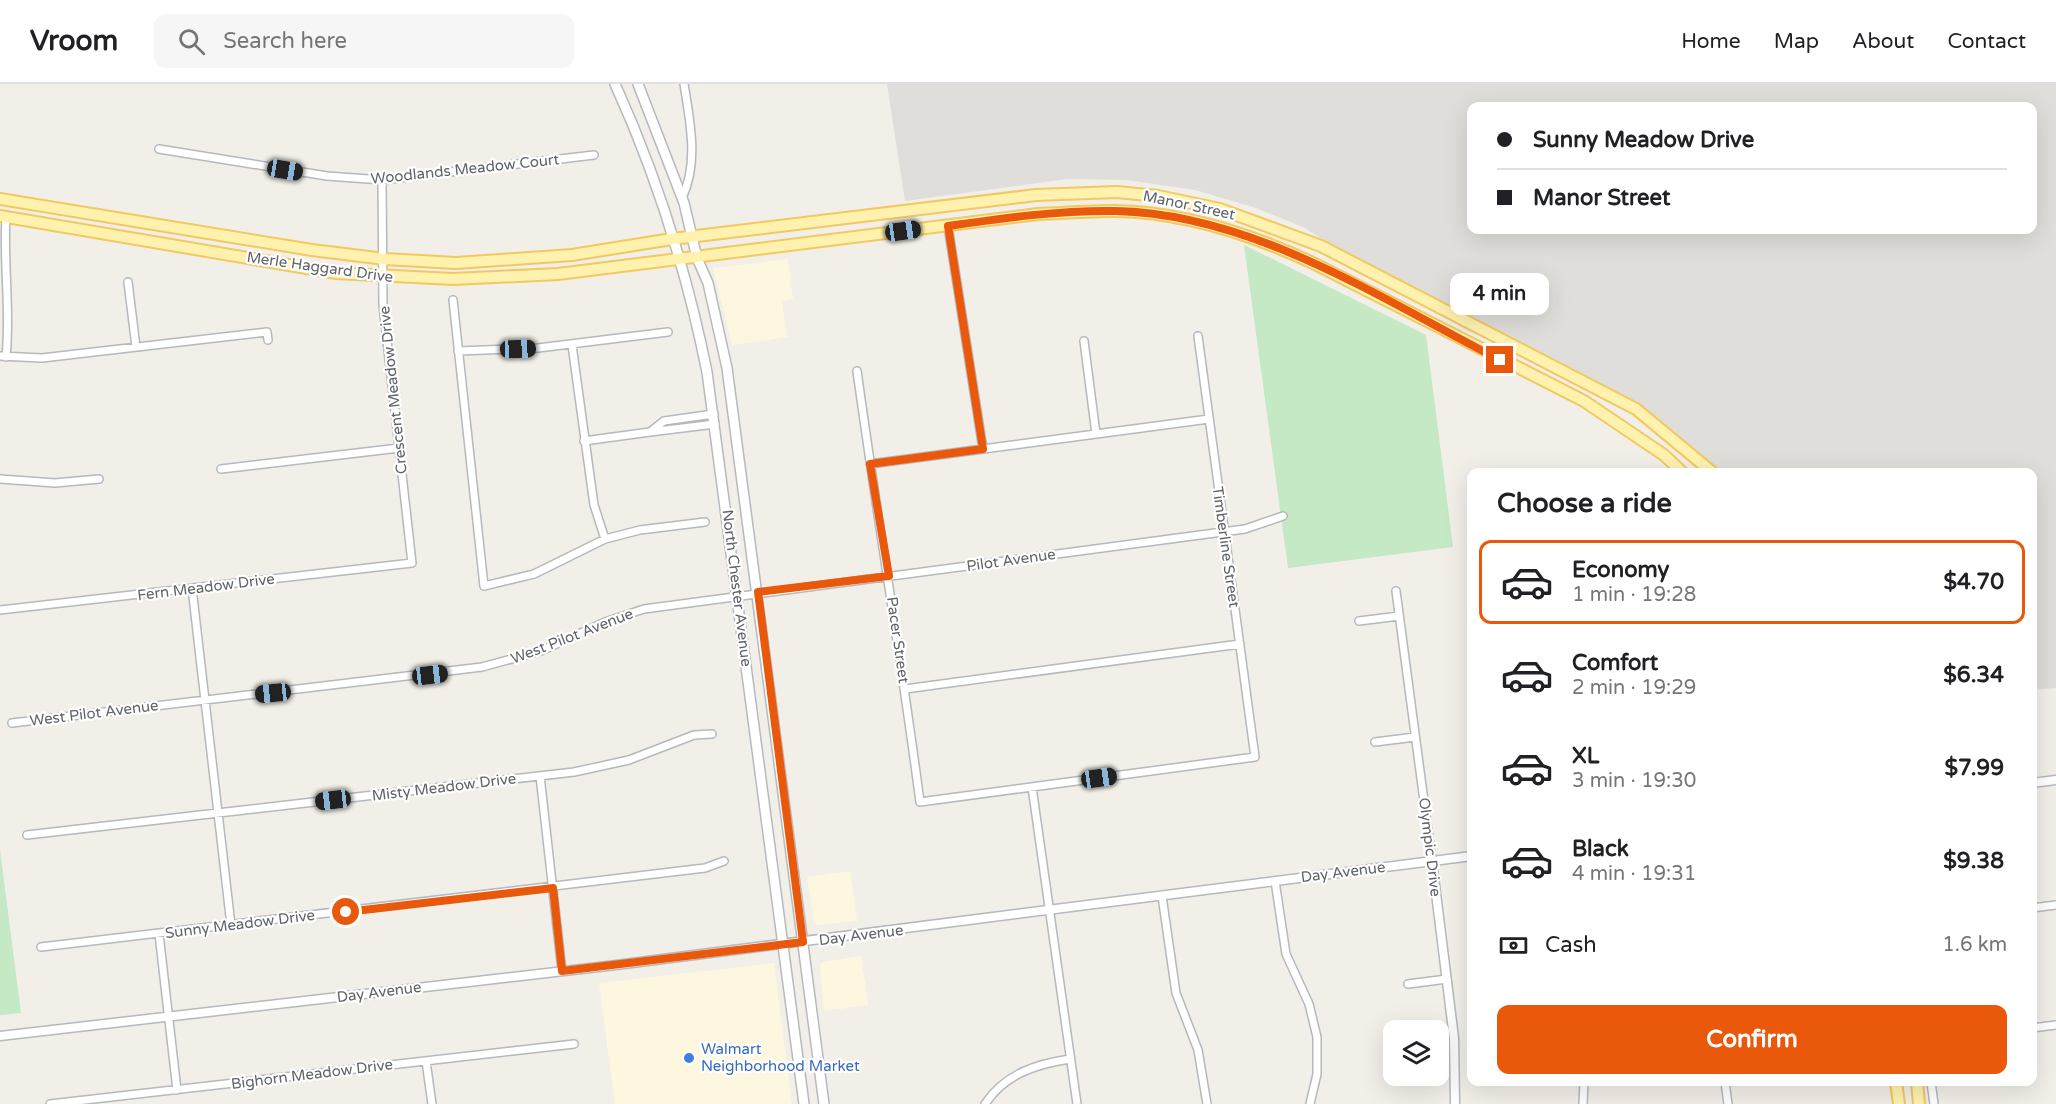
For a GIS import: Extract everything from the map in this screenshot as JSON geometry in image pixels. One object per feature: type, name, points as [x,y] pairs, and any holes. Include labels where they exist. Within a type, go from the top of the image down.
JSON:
[{"type":"main road","name":"North Chester Avenue","points":[[615,84],[651,169],[665,209],[699,330],[715,419],[804,1104]]},
{"type":"main road","name":"North Chester Avenue","points":[[638,84],[682,198],[697,258],[708,284],[727,368],[824,1104]]},
{"type":"main road","name":"Manor Street","points":[[672,239],[1036,195],[1117,192],[1158,195],[1220,208],[1321,246],[1594,385],[1636,409],[1707,468]]},
{"type":"main road","name":"Merle Haggard Drive","points":[[0,199],[260,242],[385,259],[435,263],[513,261],[572,255],[672,239]]},
{"type":"main road","name":"Manor Street","points":[[678,260],[1038,214],[1117,211],[1173,218],[1273,244],[1584,401],[1664,455],[1678,468]]},
{"type":"main road","name":"Merle Haggard Drive","points":[[3,217],[302,267],[384,277],[453,279],[533,277],[678,260]]},
{"type":"main road","points":[[1897,1086],[1899,1104]]},
{"type":"main road","points":[[1917,1086],[1919,1104]]},
{"type":"street","points":[[682,198],[690,181],[692,163],[684,84]]},
{"type":"street","name":"Woodlands Meadow Court","points":[[159,149],[327,176],[382,180],[594,155]]},
{"type":"street","name":"Crescent Meadow Drive","points":[[382,180],[385,259],[383,305],[412,563]]},
{"type":"street","points":[[3,217],[9,326],[3,356],[42,358],[267,332],[268,340]]},
{"type":"street","points":[[948,226],[983,449]]},
{"type":"street","points":[[128,282],[136,348]]},
{"type":"street","points":[[453,300],[484,586],[534,574],[605,538],[705,522]]},
{"type":"street","points":[[458,351],[572,345],[669,332]]},
{"type":"street","name":"Timberline Street","points":[[1032,787],[1255,757],[1198,336]]},
{"type":"street","points":[[1084,341],[1096,434]]},
{"type":"street","points":[[572,345],[594,505],[605,538]]},
{"type":"street","name":"Pacer Street","points":[[857,371],[889,576],[920,802],[1032,787]]},
{"type":"street","points":[[584,441],[650,432],[664,421],[715,419]]},
{"type":"street","points":[[870,464],[1209,419]]},
{"type":"street","points":[[221,469],[399,448]]},
{"type":"street","points":[[0,479],[55,483],[99,479]]},
{"type":"street","name":"Pilot Avenue","points":[[738,595],[1245,529],[1283,516]]},
{"type":"street","name":"Fern Meadow Drive","points":[[0,610],[412,563]]},
{"type":"street","points":[[192,588],[231,925]]},
{"type":"street","name":"Olympic Drive","points":[[1396,591],[1456,1055],[1455,1104]]},
{"type":"street","name":"West Pilot Avenue","points":[[12,723],[482,667],[541,651],[605,622],[644,609],[738,595]]},
{"type":"street","points":[[1359,621],[1399,616]]},
{"type":"street","points":[[905,689],[1240,644]]},
{"type":"street","name":"Misty Meadow Drive","points":[[27,835],[602,767],[656,751],[694,735],[712,734]]},
{"type":"street","points":[[1375,742],[1415,737]]},
{"type":"street","points":[[540,776],[562,971]]},
{"type":"street","points":[[2037,782],[2056,780]]},
{"type":"street","points":[[1032,787],[1077,1104]]},
{"type":"street","name":"Day Avenue","points":[[0,1036],[783,945],[1467,857]]},
{"type":"street","name":"Sunny Meadow Drive","points":[[41,947],[553,888],[705,868],[723,861]]},
{"type":"street","points":[[1275,881],[1286,954],[1309,1004],[1317,1037],[1317,1074],[1310,1104]]},
{"type":"street","points":[[1162,896],[1174,986],[1198,1050],[1207,1104]]},
{"type":"street","points":[[2037,907],[2056,905]]},
{"type":"street","points":[[159,933],[177,1090]]},
{"type":"street","points":[[1408,984],[1447,979]]},
{"type":"street","points":[[2037,1027],[2056,1025]]},
{"type":"street","name":"Bighorn Meadow Drive","points":[[50,1104],[574,1044]]},
{"type":"street","points":[[985,1104],[998,1088],[1021,1072],[1036,1065],[1070,1059]]},
{"type":"street","points":[[426,1061],[432,1104]]},
{"type":"street","points":[[1583,1104],[1584,1086]]},
{"type":"street","points":[[1726,1086],[1728,1104]]},
{"type":"street","points":[[1931,1086],[1934,1104]]},
{"type":"shaded area","points":[[887,84],[2056,84],[2056,688],[2037,690],[2037,468],[1714,468],[1631,401],[1464,329],[1303,227],[1253,207],[1195,190],[1127,180],[1067,179],[905,201]]},
{"type":"shaded area","points":[[788,259],[793,299],[782,301],[787,337],[732,345],[713,268]]},
{"type":"shaded area","points":[[850,871],[857,921],[817,925],[814,922],[807,877]]},
{"type":"shaded area","points":[[861,956],[868,1005],[824,1011],[820,965],[823,962]]},
{"type":"shaded area","points":[[774,963],[792,1104],[615,1104],[599,983]]},
{"type":"green space","points":[[1244,245],[1426,335],[1453,547],[1288,568]]},
{"type":"green space","points":[[0,850],[21,1013],[0,1015]]},
{"type":"place","name":"Walmart Neighborhood Market","points":[[689,1058]]},
{"type":"route","points":[[346,912],[553,888],[562,971],[803,942],[758,592],[889,576],[870,464],[983,449],[948,226],[1038,214],[1117,211],[1156,214],[1215,227],[1273,244],[1500,360]]}]
